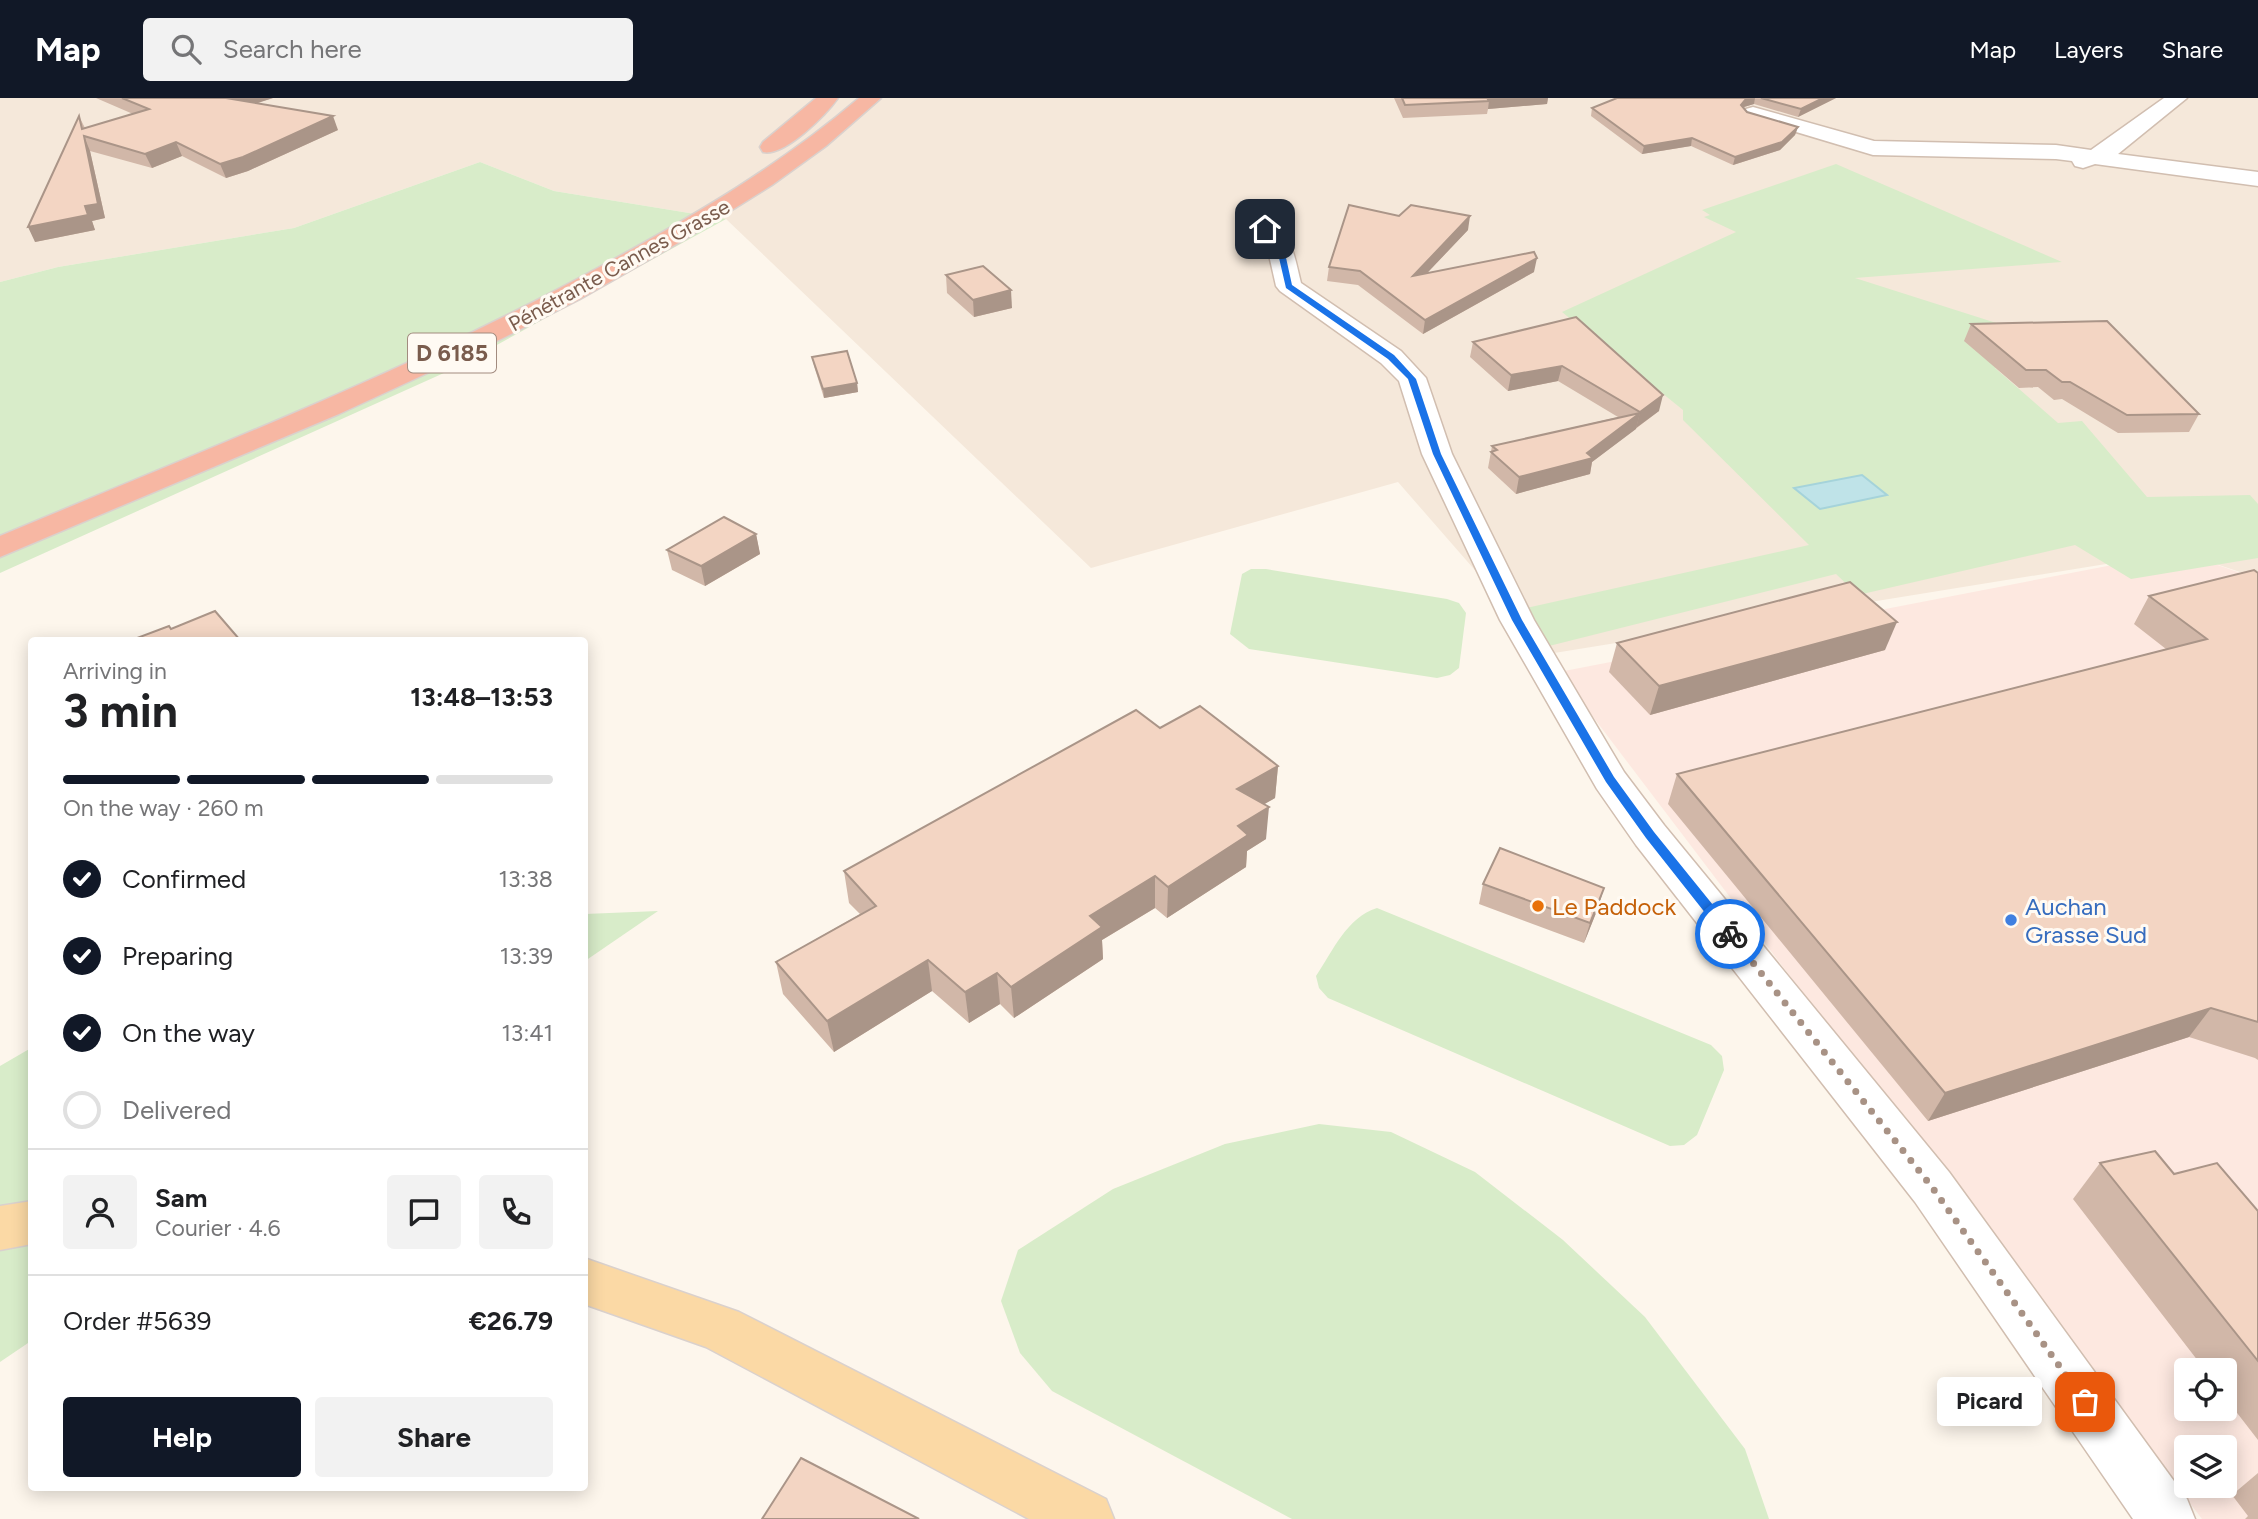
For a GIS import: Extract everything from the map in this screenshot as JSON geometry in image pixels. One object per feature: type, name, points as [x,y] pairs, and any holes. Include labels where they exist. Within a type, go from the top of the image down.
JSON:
[{"type":"highway","name":"Pénétrante Cannes Grasse","points":[[0,520],[309,393],[481,317],[722,183],[800,125],[828,98]]},
{"type":"highway","name":"Pénétrante Cannes Grasse","points":[[0,547],[340,404],[502,330],[595,281],[753,190],[836,129],[871,98]]},
{"type":"main road","points":[[0,1228],[28,1223]]},
{"type":"main road","points":[[588,1282],[721,1329],[1086,1519]]},
{"type":"street","points":[[2058,174],[2106,152],[2177,98]]},
{"type":"street","points":[[1753,113],[1874,148],[2056,152],[2258,179]]},
{"type":"street","points":[[1265,229],[1279,244],[1289,286],[1391,357],[1412,379],[1437,454],[1517,620],[1610,779],[1650,835],[1932,1187],[2167,1519]]},
{"type":"shaded area","points":[[0,98],[2258,98],[2258,578],[2180,552],[1548,654],[1398,482],[1091,568],[726,219],[554,191],[480,162],[294,228],[58,267],[0,282]]},
{"type":"shaded area","points":[[2180,552],[2258,579],[2258,1519],[2202,1519],[2186,1498],[2237,1498],[2237,1435],[2174,1435],[2174,1482],[1559,672]]},
{"type":"green space","points":[[480,162],[554,191],[726,219],[455,368],[0,573],[0,282],[58,267],[294,228]]},
{"type":"green space","points":[[1836,164],[2062,262],[1855,278],[2037,336],[1995,368],[2058,423],[2082,421],[2147,497],[2250,495],[2258,504],[2258,558],[2131,579],[2075,545],[1858,595],[1836,574],[1545,647],[1522,609],[1809,545],[1683,420],[1683,410],[1562,312],[1736,232],[1704,217],[1710,215],[1702,210]]},
{"type":"green space","points":[[1251,569],[1266,569],[1459,603],[1466,613],[1459,668],[1450,675],[1437,678],[1249,649],[1230,634],[1242,574]]},
{"type":"green space","points":[[1377,908],[1711,1045],[1722,1056],[1724,1070],[1697,1135],[1684,1145],[1670,1146],[1328,998],[1319,988],[1316,976],[1349,927],[1366,912]]},
{"type":"green space","points":[[658,911],[588,959],[588,914]]},
{"type":"green space","points":[[28,1050],[28,1343],[0,1362],[0,1066]]},
{"type":"green space","points":[[1319,1124],[1391,1132],[1475,1172],[1563,1240],[1645,1317],[1745,1449],[1769,1519],[1292,1519],[1052,1391],[1020,1353],[1001,1301],[1018,1250],[1113,1189],[1225,1144]]},
{"type":"water","points":[[1862,475],[1887,495],[1820,509],[1794,488]]},
{"type":"building","points":[[122,98],[226,98],[333,116],[243,157],[220,164],[176,142],[145,154],[84,136],[98,204],[85,206],[88,215],[28,227],[79,116],[82,129],[149,109]]},
{"type":"building","points":[[1402,98],[1487,98],[1489,101],[1405,105]]},
{"type":"building","points":[[1617,98],[1751,98],[1741,105],[1747,112],[1798,127],[1782,142],[1735,157],[1692,138],[1644,146],[1592,108]]},
{"type":"building","points":[[1761,98],[1823,98],[1801,109]]},
{"type":"building","points":[[1349,205],[1399,216],[1411,205],[1470,216],[1413,276],[1534,252],[1537,258],[1425,320],[1360,271],[1329,267]]},
{"type":"building","points":[[983,266],[1011,290],[973,300],[946,275]]},
{"type":"building","points":[[1576,317],[1663,395],[1640,412],[1562,366],[1511,375],[1473,342]]},
{"type":"building","points":[[2107,321],[2199,414],[2127,415],[2070,382],[2062,382],[2046,370],[2026,370],[1971,324]]},
{"type":"building","points":[[847,351],[857,383],[823,389],[812,357]]},
{"type":"building","points":[[1640,413],[1587,453],[1593,458],[1519,477],[1491,452],[1497,450],[1492,446]]},
{"type":"building","points":[[724,517],[756,534],[701,566],[667,550]]},
{"type":"building","name":"Auchan Grasse Sud","points":[[2254,570],[2258,573],[2258,1022],[2211,1008],[1945,1093],[1677,774],[2207,639],[2149,596]]},
{"type":"building","points":[[1850,582],[1897,622],[1659,686],[1617,643]]},
{"type":"building","points":[[215,611],[237,637],[140,637],[169,626],[171,629]]},
{"type":"building","points":[[1200,706],[1278,766],[1237,789],[1269,807],[1238,826],[1248,835],[1168,887],[1155,876],[1090,916],[1102,927],[1011,987],[997,973],[965,992],[928,960],[827,1021],[776,962],[876,906],[844,871],[1136,710],[1160,728]]},
{"type":"building","points":[[1500,848],[1604,888],[1590,923],[1483,884]]},
{"type":"building","points":[[2155,1151],[2174,1174],[2217,1163],[2258,1211],[2258,1361],[2100,1163]]},
{"type":"building","points":[[801,1458],[919,1519],[762,1519]]},
{"type":"way so far","points":[[1730,934],[1932,1187],[2085,1402]]},
{"type":"place","name":"Le Paddock","points":[[1538,906]]},
{"type":"place","name":"Auchan Grasse Sud","points":[[2011,920]]},
{"type":"place","name":"Picard","points":[[2085,1402]]},
{"type":"route","points":[[1265,229],[1279,244],[1289,286],[1391,357],[1412,379],[1437,454],[1517,620],[1610,779],[1650,835],[1730,934]]}]
